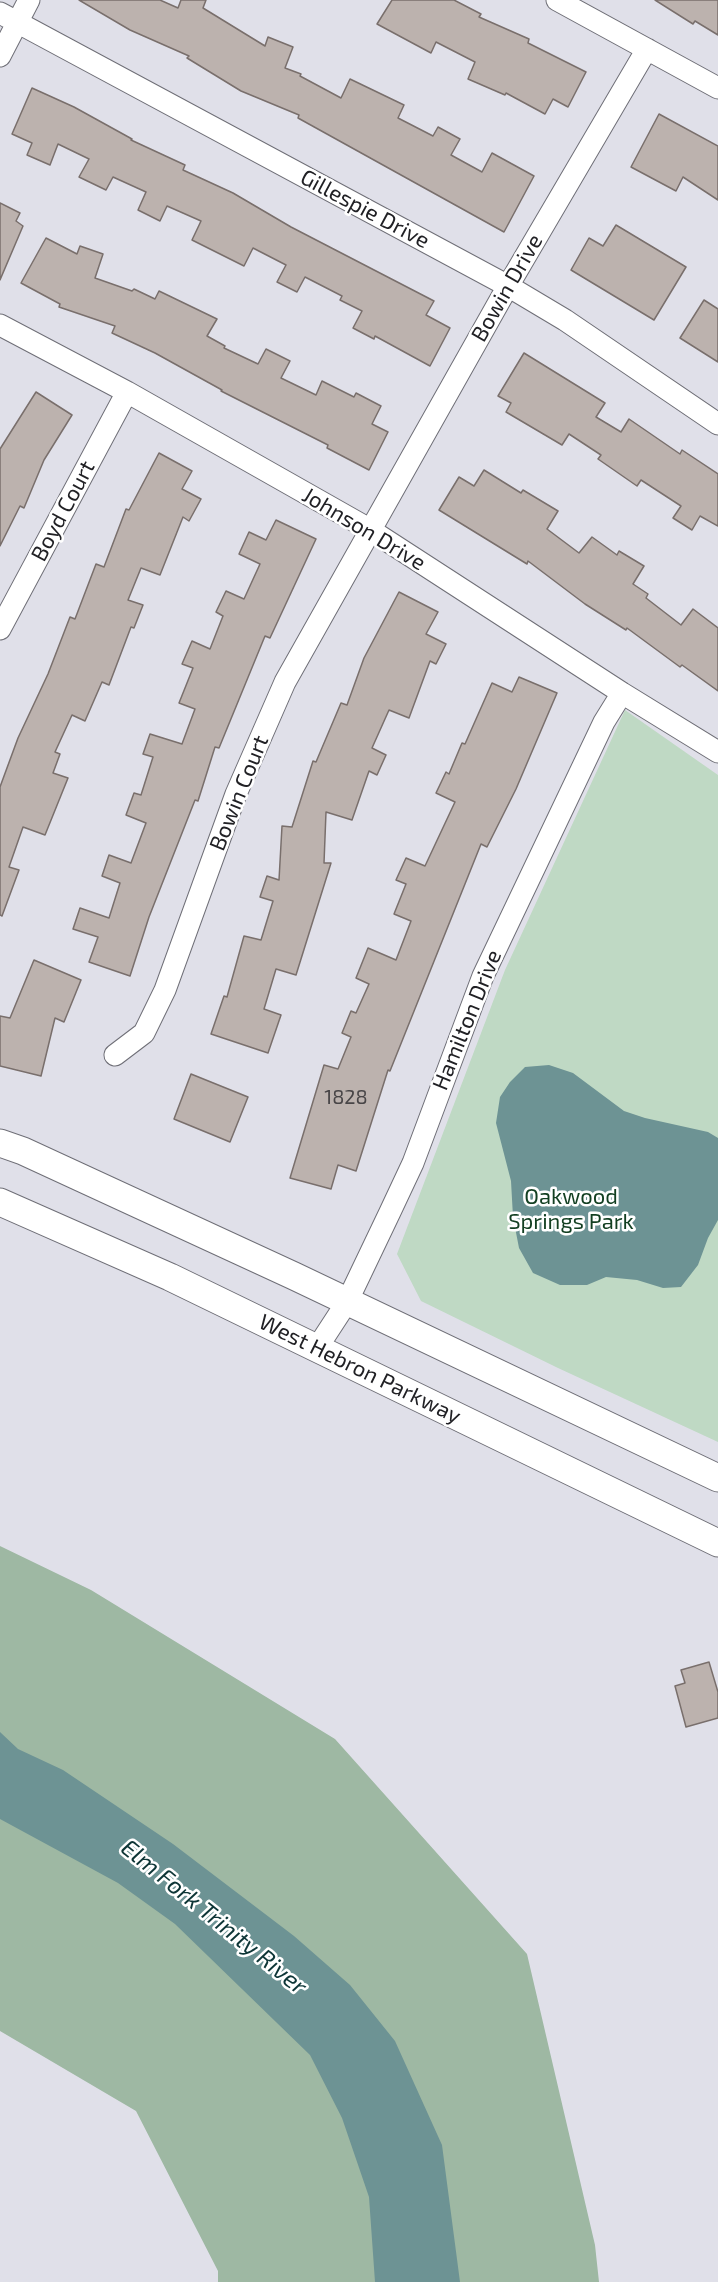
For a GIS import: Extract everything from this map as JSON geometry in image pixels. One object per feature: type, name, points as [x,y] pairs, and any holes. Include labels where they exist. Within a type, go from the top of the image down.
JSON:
[{"type":"main road","points":[[0,1143],[23,1151],[132,1201],[718,1478]]},
{"type":"main road","name":"West Hebron Parkway","points":[[0,1202],[170,1277],[718,1543]]},
{"type":"street","points":[[0,56],[9,17],[29,0]]},
{"type":"street","points":[[556,0],[718,88]]},
{"type":"street","name":"Gillespie Drive","points":[[9,17],[508,286],[565,320],[718,424]]},
{"type":"street","name":"Bowin Drive","points":[[369,530],[646,49]]},
{"type":"street","name":"Johnson Drive","points":[[0,325],[127,392],[369,530],[621,693],[718,752]]},
{"type":"street","name":"Boyd Court","points":[[0,629],[127,392]]},
{"type":"street","name":"Bowin Court","points":[[115,1055],[144,1033],[165,990],[236,794],[285,682],[369,530]]},
{"type":"street","name":"Hamilton Drive","points":[[317,1348],[347,1302],[413,1163],[483,976],[599,731],[621,693]]},
{"type":"green space","name":"Oakwood Springs Park","points":[[625,710],[718,775],[718,1442],[421,1301],[397,1254],[505,970]]},
{"type":"shaded area","points":[[0,1546],[91,1590],[335,1739],[527,1954],[595,2245],[599,2282],[218,2282],[218,2271],[136,2111],[0,2031]]},
{"type":"water","points":[[549,1065],[573,1073],[624,1111],[708,1132],[718,1138],[718,1220],[708,1238],[698,1265],[681,1287],[663,1288],[637,1280],[606,1277],[587,1285],[560,1285],[533,1273],[519,1248],[513,1217],[511,1181],[496,1123],[500,1097],[510,1082],[525,1067]]},
{"type":"water","name":"Elm Fork Trinity River","points":[[0,1732],[18,1749],[63,1770],[173,1844],[294,1936],[350,1985],[395,2041],[442,2145],[460,2282],[375,2282],[369,2197],[342,2118],[310,2055],[175,1924],[118,1883],[0,1819]]},
{"type":"building","points":[[79,0],[160,0],[178,8],[181,0],[206,0],[203,8],[265,46],[268,37],[293,47],[285,68],[301,74],[300,76],[341,98],[350,79],[404,105],[398,118],[433,136],[438,127],[460,139],[451,155],[482,172],[492,153],[534,176],[504,232],[298,118],[299,115],[241,91],[187,58],[189,56],[130,30]]},
{"type":"building","points":[[392,0],[454,0],[481,14],[479,17],[529,39],[528,43],[586,72],[568,107],[553,99],[545,114],[506,93],[505,95],[468,79],[475,62],[436,42],[431,53],[377,24]]},
{"type":"building","points":[[655,0],[718,0],[718,35],[695,21],[693,24]]},
{"type":"building","points":[[32,88],[74,107],[131,140],[185,165],[183,170],[233,193],[291,227],[434,301],[426,315],[450,328],[430,366],[375,336],[374,339],[353,328],[362,311],[340,300],[342,296],[305,277],[297,292],[277,282],[286,265],[253,248],[244,266],[192,240],[201,221],[167,206],[160,221],[138,210],[146,192],[113,177],[106,190],[79,177],[89,159],[58,144],[50,165],[27,155],[32,143],[12,134]]},
{"type":"building","points":[[659,114],[718,146],[718,200],[683,177],[676,191],[631,167]]},
{"type":"building","points":[[0,203],[20,213],[16,221],[23,226],[0,280]]},
{"type":"building","points":[[616,225],[686,267],[654,320],[571,270],[589,238],[603,246]]},
{"type":"building","points":[[46,238],[77,254],[80,246],[103,254],[95,278],[132,291],[134,289],[155,299],[159,291],[217,319],[207,336],[225,346],[224,348],[258,364],[266,349],[290,361],[281,378],[316,395],[322,381],[354,397],[356,393],[381,406],[372,424],[388,432],[369,470],[327,448],[328,445],[221,391],[155,353],[112,333],[115,326],[59,307],[60,304],[21,283]]},
{"type":"building","points":[[704,300],[718,309],[718,362],[680,338]]},
{"type":"building","points":[[524,353],[605,403],[596,417],[621,432],[629,419],[680,454],[682,450],[718,474],[718,526],[700,516],[692,530],[673,518],[681,506],[641,480],[637,486],[598,459],[601,455],[569,434],[562,445],[506,412],[511,403],[498,396]]},
{"type":"building","points":[[36,392],[72,415],[44,460],[24,508],[20,506],[0,546],[0,449]]},
{"type":"building","points":[[159,453],[192,471],[182,489],[201,499],[189,521],[183,517],[160,575],[141,568],[128,600],[143,605],[134,628],[131,627],[109,685],[102,682],[85,721],[72,715],[55,752],[60,754],[53,773],[68,778],[45,835],[23,827],[9,867],[19,870],[2,916],[0,915],[0,787],[18,738],[48,674],[70,617],[75,619],[96,564],[104,567],[126,509],[129,510]]},
{"type":"building","points":[[484,470],[521,493],[523,490],[558,511],[547,529],[579,553],[592,537],[617,555],[619,551],[644,566],[633,584],[648,594],[646,598],[681,625],[693,609],[718,628],[718,691],[682,665],[680,667],[627,628],[626,630],[585,604],[528,561],[527,564],[439,510],[459,477],[474,486]]},
{"type":"building","points":[[276,520],[316,539],[270,638],[265,636],[219,748],[215,747],[198,801],[195,800],[149,917],[130,976],[89,962],[98,937],[73,929],[80,908],[109,918],[120,883],[102,876],[109,855],[131,863],[146,823],[126,815],[134,793],[141,795],[153,757],[143,754],[150,734],[182,744],[195,709],[179,703],[193,668],[182,664],[192,641],[210,649],[223,616],[216,612],[226,591],[244,599],[260,564],[239,554],[249,532],[266,540]]},
{"type":"building","points":[[399,592],[438,612],[426,634],[446,644],[436,664],[430,661],[409,718],[389,710],[372,748],[386,755],[377,775],[369,771],[352,820],[326,812],[324,863],[331,863],[296,975],[276,969],[264,1009],[281,1015],[268,1053],[211,1034],[224,996],[227,997],[244,936],[261,940],[273,901],[260,897],[267,876],[279,880],[282,826],[292,827],[313,761],[316,762],[341,703],[347,705],[364,658]]},
{"type":"building","points":[[519,677],[557,693],[516,789],[487,847],[481,844],[390,1071],[388,1070],[356,1171],[338,1165],[331,1189],[290,1178],[324,1065],[338,1069],[351,1037],[342,1033],[351,1011],[356,1013],[369,984],[356,978],[368,948],[396,960],[411,921],[394,914],[406,884],[396,880],[406,858],[425,866],[455,802],[436,793],[446,772],[449,774],[462,743],[465,744],[492,683],[512,692]]},
{"type":"building","points":[[34,960],[81,980],[64,1022],[55,1018],[41,1076],[0,1066],[0,1016],[10,1018]]},
{"type":"building","points":[[191,1074],[248,1097],[230,1142],[174,1119]]},
{"type":"building","points":[[709,1662],[718,1692],[718,1718],[686,1727],[675,1686],[685,1683],[681,1670]]}]
